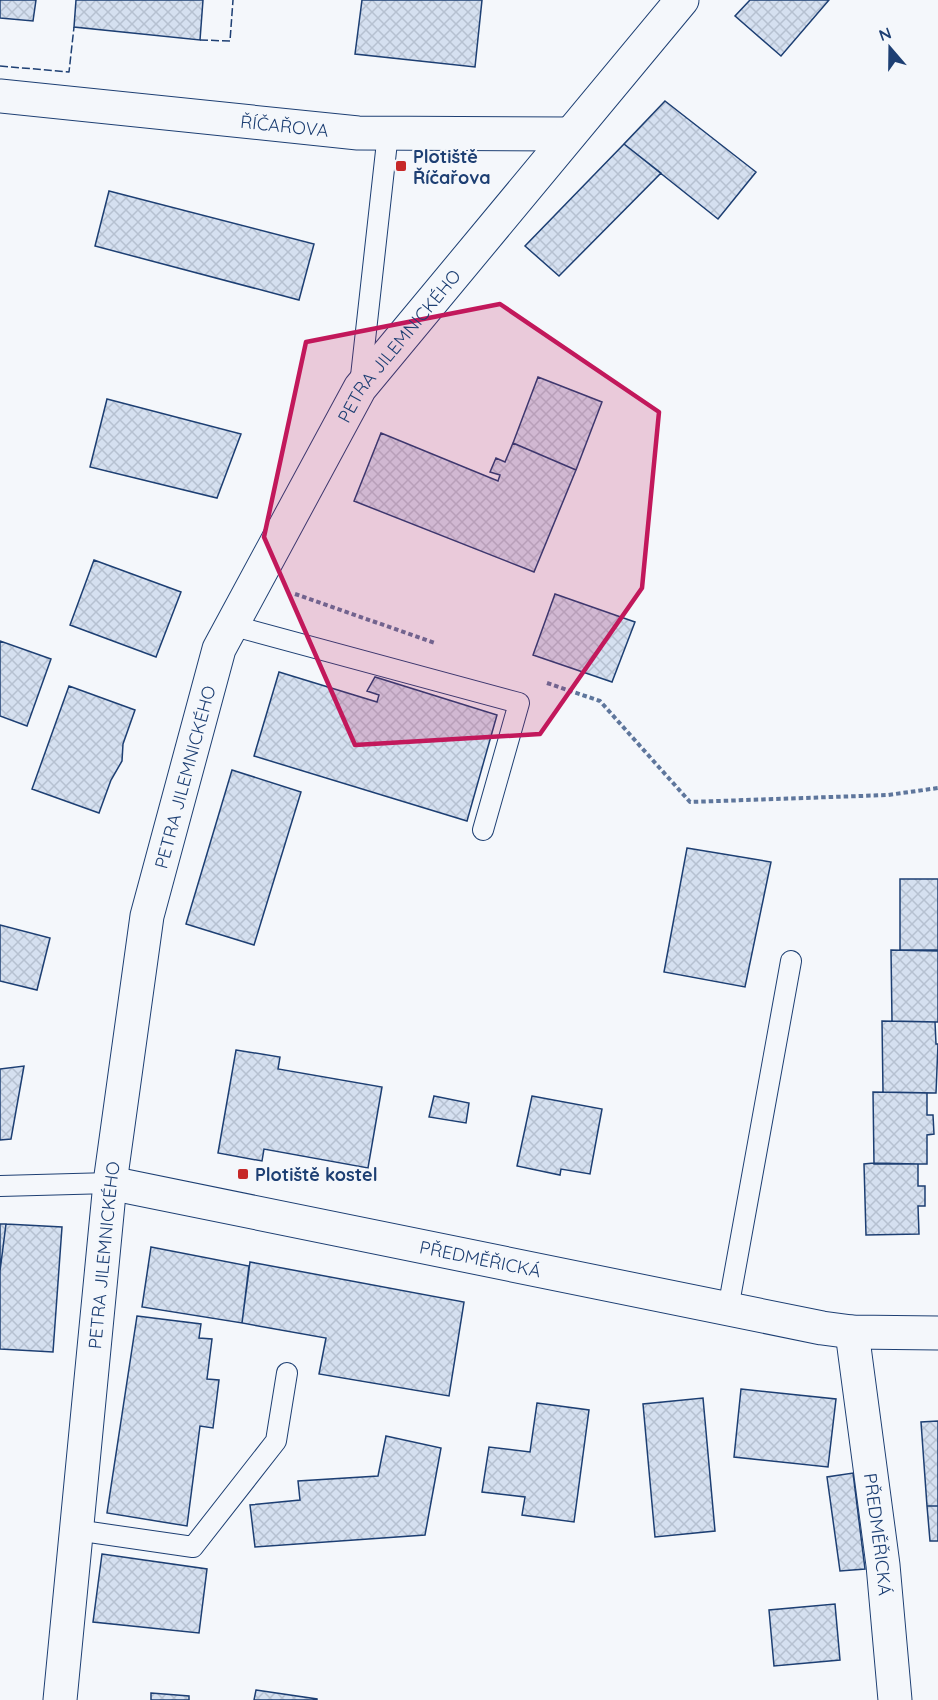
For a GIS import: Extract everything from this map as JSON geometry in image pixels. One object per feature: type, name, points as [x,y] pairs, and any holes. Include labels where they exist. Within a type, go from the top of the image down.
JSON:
[{"type":"street","name":"PETRA JILEMNICKÉHO","points":[[60,1700],[110,1183],[147,916],[219,649],[234,626],[256,580],[360,388],[682,0]]},
{"type":"street","name":"ŘÍČAŘOVA","points":[[0,96],[358,133],[570,134]]},
{"type":"street","name":"PŘEDMĚŘICKÁ","points":[[110,1183],[728,1309],[852,1332],[938,1333]]},
{"type":"street","name":"PŘEDMĚŘICKÁ","points":[[852,1332],[884,1565],[895,1700]]},
{"type":"lane","points":[[360,388],[388,133]]},
{"type":"lane","points":[[234,626],[519,703],[483,830]]},
{"type":"lane","points":[[728,1309],[791,961]]},
{"type":"lane","points":[[0,1186],[110,1183]]},
{"type":"lane","points":[[76,1530],[193,1547],[276,1441],[287,1373]]},
{"type":"path","points":[[256,580],[445,646]]},
{"type":"path","points":[[545,682],[600,701],[690,802],[888,795],[938,788]]},
{"type":"highlighted area","points":[[500,304],[659,412],[642,588],[540,734],[355,745],[264,537],[306,342]]},
{"type":"building","points":[[0,0],[36,0],[33,21],[0,18]]},
{"type":"building","points":[[76,0],[203,0],[200,40],[74,27]]},
{"type":"building","points":[[362,0],[482,0],[475,67],[355,54]]},
{"type":"building","points":[[750,0],[829,0],[781,56],[735,16]]},
{"type":"building","points":[[665,101],[756,172],[718,219],[624,144]]},
{"type":"building","points":[[624,144],[661,173],[559,276],[525,246]]},
{"type":"building","points":[[109,191],[314,244],[299,300],[95,246]]},
{"type":"building","points":[[538,377],[602,402],[576,470],[513,443]]},
{"type":"building","points":[[107,399],[241,434],[217,498],[90,467]]},
{"type":"building","points":[[381,433],[498,481],[500,475],[490,472],[496,458],[505,462],[513,443],[576,470],[534,572],[354,501]]},
{"type":"building","points":[[94,560],[181,592],[156,657],[70,625]]},
{"type":"building","points":[[555,594],[635,622],[612,682],[533,655]]},
{"type":"building","points":[[0,641],[51,659],[27,726],[0,716]]},
{"type":"building","points":[[279,672],[377,702],[379,695],[367,691],[375,677],[497,715],[467,821],[254,756]]},
{"type":"building","points":[[69,686],[135,710],[123,744],[122,761],[111,780],[99,813],[32,789]]},
{"type":"building","points":[[232,770],[301,792],[254,945],[186,924]]},
{"type":"building","points":[[687,848],[771,862],[745,987],[664,972]]},
{"type":"building","points":[[900,879],[938,879],[938,950],[900,950]]},
{"type":"building","points":[[0,925],[50,938],[37,990],[0,981]]},
{"type":"building","points":[[891,950],[938,951],[938,1022],[892,1021]]},
{"type":"building","points":[[882,1021],[935,1022],[936,1044],[938,1044],[936,1093],[883,1092]]},
{"type":"building","points":[[236,1050],[280,1057],[278,1069],[382,1087],[368,1168],[264,1149],[262,1161],[218,1153]]},
{"type":"building","points":[[24,1066],[11,1139],[0,1140],[0,1069]]},
{"type":"building","points":[[873,1092],[927,1093],[927,1115],[933,1115],[934,1134],[927,1135],[927,1164],[874,1164]]},
{"type":"building","points":[[434,1096],[469,1103],[466,1123],[429,1117]]},
{"type":"building","points":[[532,1096],[602,1109],[590,1174],[561,1169],[560,1175],[517,1166]]},
{"type":"building","points":[[864,1164],[918,1164],[918,1186],[925,1186],[925,1206],[918,1206],[919,1234],[866,1235]]},
{"type":"building","points":[[0,1224],[6,1224],[0,1271]]},
{"type":"building","points":[[6,1224],[62,1227],[53,1352],[0,1349],[0,1271]]},
{"type":"building","points":[[151,1247],[249,1266],[242,1323],[142,1307]]},
{"type":"building","points":[[250,1262],[464,1302],[449,1396],[319,1374],[326,1338],[242,1323]]},
{"type":"building","points":[[137,1316],[201,1324],[199,1338],[212,1339],[207,1379],[219,1380],[213,1428],[200,1426],[187,1526],[107,1513]]},
{"type":"building","points":[[741,1389],[836,1399],[828,1467],[734,1457]]},
{"type":"building","points":[[703,1398],[715,1531],[655,1537],[643,1404]]},
{"type":"building","points":[[537,1403],[589,1410],[574,1522],[522,1515],[525,1497],[482,1492],[489,1447],[530,1452]]},
{"type":"building","points":[[938,1421],[938,1506],[927,1506],[921,1422]]},
{"type":"building","points":[[386,1436],[441,1448],[425,1535],[255,1547],[250,1505],[300,1500],[298,1481],[378,1476]]},
{"type":"building","points":[[853,1473],[865,1569],[840,1571],[827,1477]]},
{"type":"building","points":[[927,1506],[938,1506],[938,1541],[930,1541]]},
{"type":"building","points":[[102,1554],[207,1569],[199,1633],[93,1622]]},
{"type":"building","points":[[835,1604],[840,1660],[774,1666],[769,1610]]},
{"type":"building","points":[[256,1690],[317,1699],[317,1700],[254,1700]]},
{"type":"building","points":[[151,1693],[189,1696],[189,1700],[151,1700]]},
{"type":"fence","points":[[200,40],[230,41],[233,0]]},
{"type":"fence","points":[[0,66],[69,72],[74,27]]},
{"type":"place","name":"Plotiště Říčařova","points":[[401,166]]},
{"type":"place","name":"Plotiště kostel","points":[[243,1174]]}]
